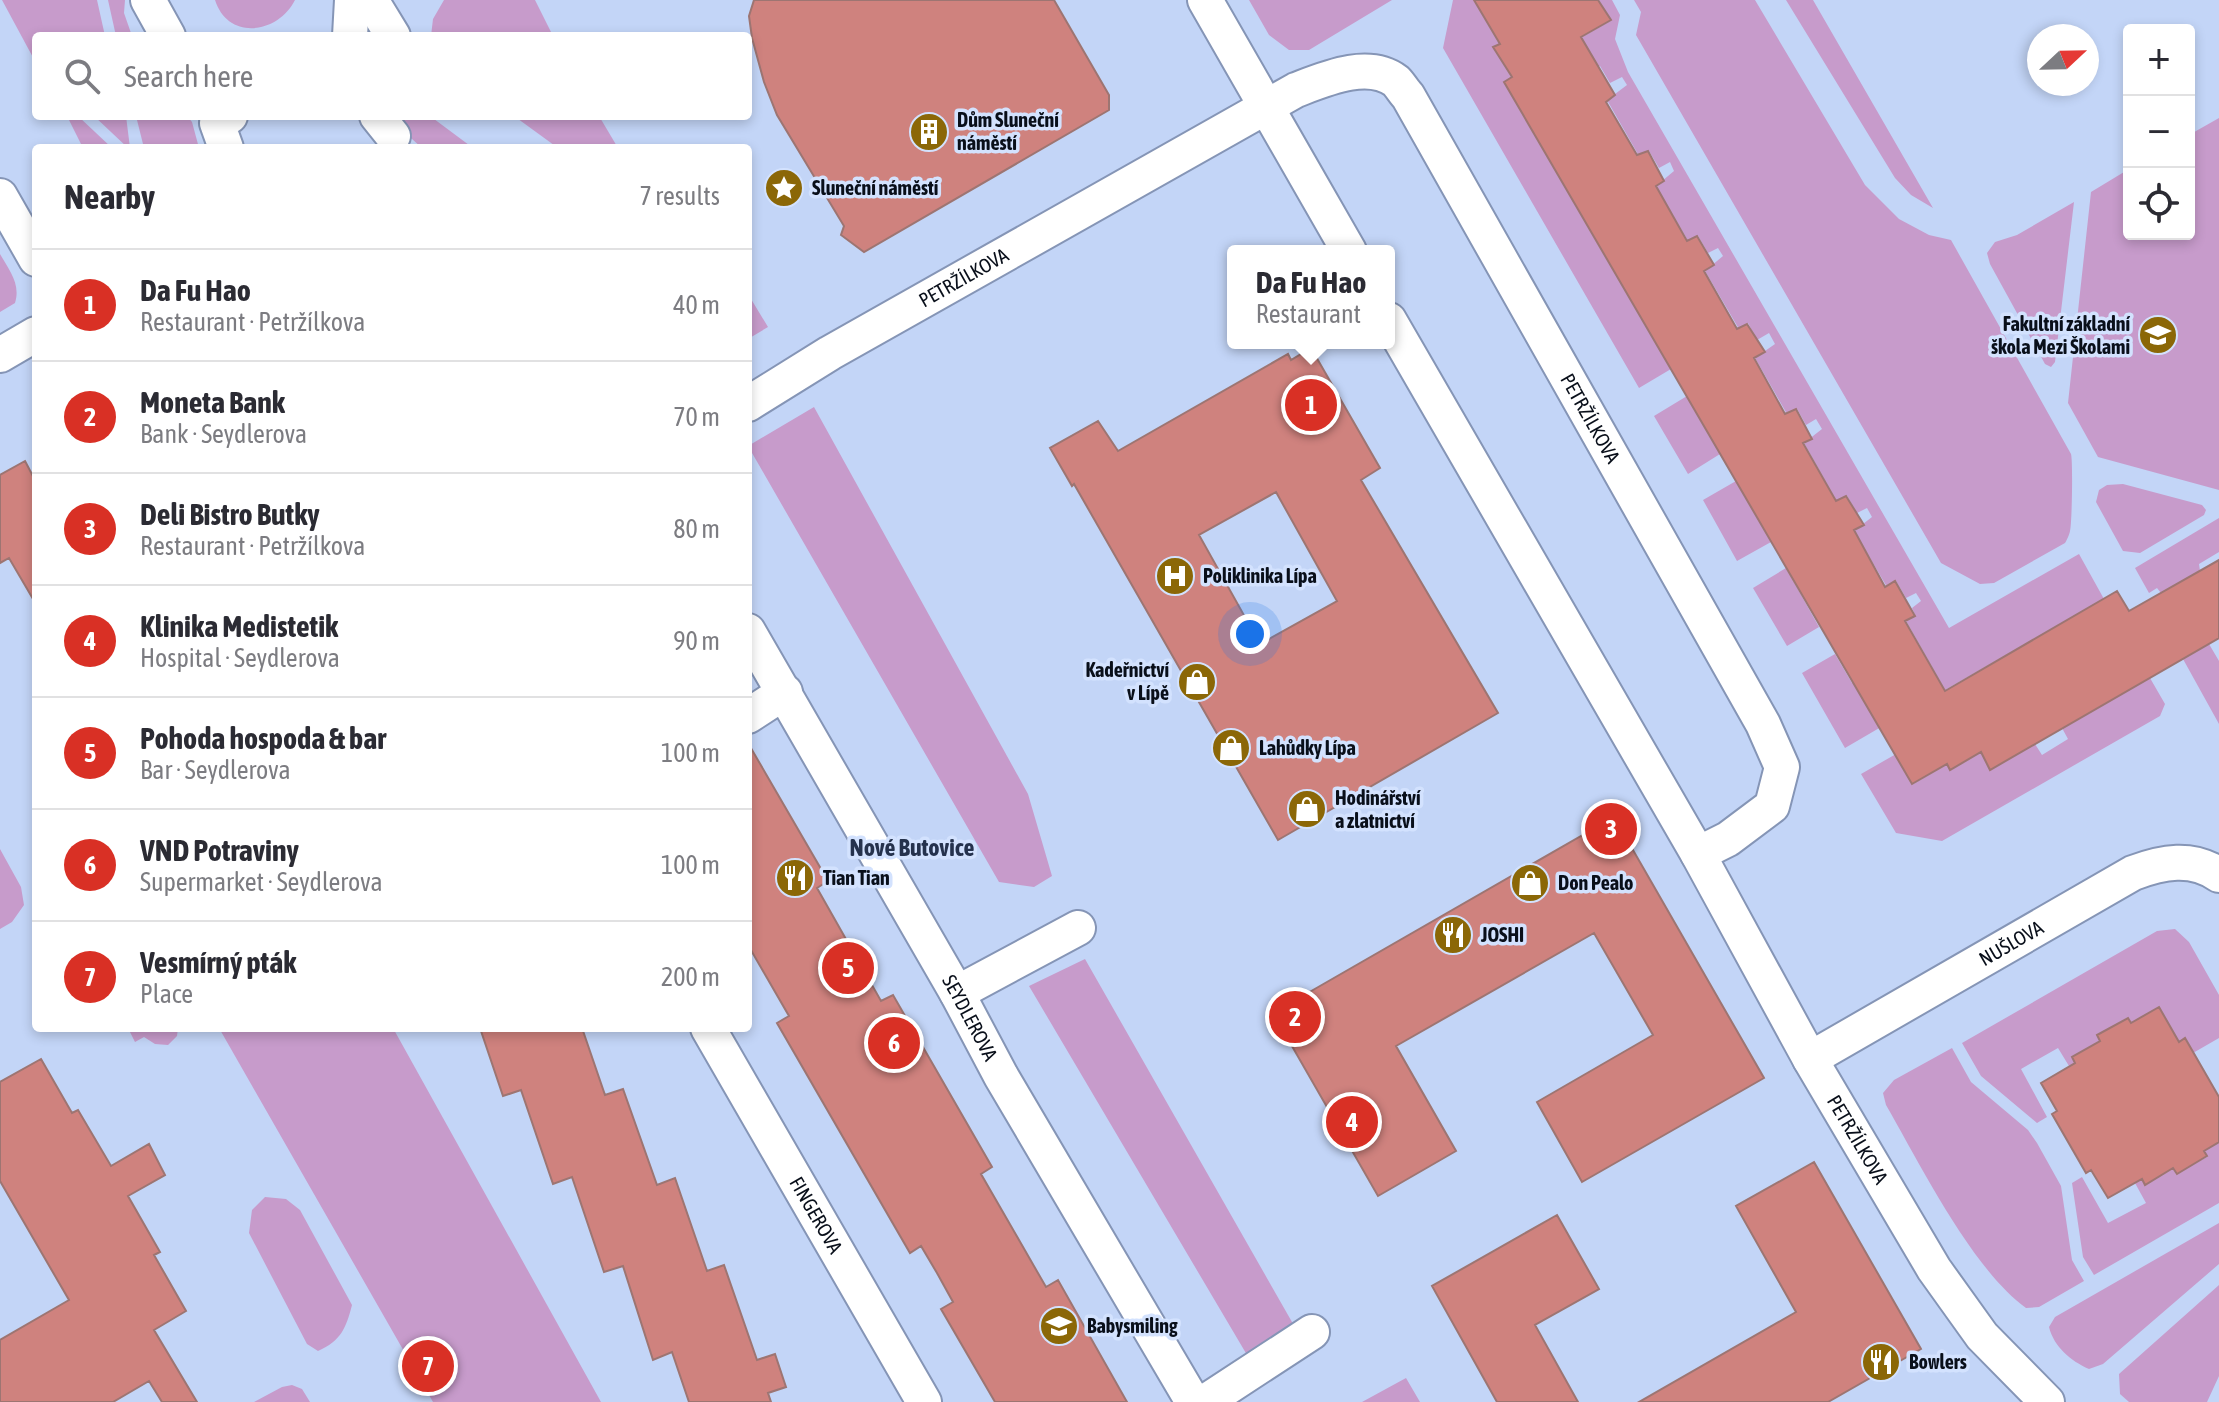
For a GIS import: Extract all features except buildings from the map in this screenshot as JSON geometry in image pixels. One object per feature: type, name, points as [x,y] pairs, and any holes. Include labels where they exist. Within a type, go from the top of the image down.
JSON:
[{"type":"street","points":[[148,0],[165,32]]},
{"type":"street","points":[[350,32],[352,0]]},
{"type":"street","points":[[1205,0],[1346,245]]},
{"type":"street","name":"PETRŽÍLKOVA","points":[[752,402],[830,353],[1296,90],[1339,74],[1376,73],[1396,81],[1408,96],[1763,724],[1782,767],[1772,806],[1728,839],[1698,854]]},
{"type":"street","points":[[0,196],[32,252]]},
{"type":"street","name":"PETRŽÍLKOVA","points":[[1395,330],[1698,854],[1810,1059],[1934,1269],[1982,1336],[2047,1402]]},
{"type":"street","points":[[0,355],[32,336]]},
{"type":"street","name":"SEYDLEROVA","points":[[752,638],[957,993],[1001,1076],[1193,1402]]},
{"type":"street","points":[[752,713],[785,692]]},
{"type":"street","name":"NUŠLOVA","points":[[1810,1059],[2133,873],[2174,862],[2208,867],[2219,875]]},
{"type":"street","points":[[957,993],[1078,928]]},
{"type":"street","name":"FINGEROVA","points":[[710,1032],[924,1402]]},
{"type":"street","points":[[1205,1402],[1312,1332]]},
{"type":"shaded area","points":[[2,0],[97,0],[104,32],[32,32],[32,56]]},
{"type":"shaded area","points":[[108,0],[125,0],[124,13],[131,32],[115,32]]},
{"type":"shaded area","points":[[215,0],[295,0],[277,20],[254,28],[231,22],[221,13]]},
{"type":"shaded area","points":[[444,0],[535,0],[551,32],[431,32],[433,19]]},
{"type":"shaded area","points":[[1249,0],[1392,0],[1309,50],[1289,50],[1269,35]]},
{"type":"shaded area","points":[[1453,0],[1489,0],[1501,43],[1495,47],[1671,369],[1639,388],[1443,48]]},
{"type":"shaded area","points":[[1599,0],[1612,0],[1620,15],[1615,39],[1628,72],[1949,628],[2079,554],[2104,599],[1945,690],[1906,621],[1915,615],[1912,608],[1921,601],[1916,593],[1906,598],[1896,581],[1887,587],[1854,531],[1872,517],[1867,508],[1857,513],[1847,496],[1837,502],[1804,443],[1822,429],[1816,419],[1806,425],[1797,409],[1787,414],[1755,358],[1775,344],[1769,333],[1757,340],[1748,323],[1739,329],[1705,271],[1723,256],[1718,248],[1708,253],[1698,236],[1688,241],[1656,186],[1674,171],[1670,162],[1659,168],[1649,151],[1639,156],[1607,100],[1627,85],[1622,77],[1610,83],[1600,66],[1590,71],[1573,42],[1610,21]]},
{"type":"shaded area","points":[[1634,0],[1755,0],[1865,185],[1899,219],[1929,235],[1951,240],[2071,454],[2071,526],[2065,543],[1994,583],[1980,584],[1941,563],[1636,35],[1641,12]]},
{"type":"shaded area","points":[[1786,0],[1813,0],[1933,208],[1911,195],[1895,178]]},
{"type":"shaded area","name":"Fakultní základní škola Mezi Školami","points":[[2219,118],[2219,490],[2098,457],[2068,403],[2091,192],[2123,173],[2123,240],[2195,240],[2195,132]]},
{"type":"shaded area","points":[[69,120],[82,120],[108,144],[81,144]]},
{"type":"shaded area","points":[[98,120],[126,120],[130,144],[124,144]]},
{"type":"shaded area","points":[[137,120],[190,120],[198,144],[143,144]]},
{"type":"shaded area","points":[[396,120],[435,120],[468,144],[418,144]]},
{"type":"shaded area","points":[[520,120],[601,120],[616,144],[552,144]]},
{"type":"shaded area","points":[[2074,202],[2055,362],[2051,367],[2045,364],[1990,264],[1987,253],[1995,242],[2017,235]]},
{"type":"shaded area","points":[[0,254],[13,277],[16,296],[15,303],[0,312]]},
{"type":"shaded area","points":[[752,301],[768,327],[752,337]]},
{"type":"shaded area","points":[[1687,396],[1720,454],[1688,474],[1654,416]]},
{"type":"shaded area","points":[[814,407],[1028,794],[1052,876],[1034,887],[999,882],[752,453],[752,444]]},
{"type":"shaded area","points":[[1736,481],[1771,542],[1737,561],[1703,500]]},
{"type":"shaded area","points":[[2123,484],[2202,505],[2206,510],[2204,515],[2140,553],[2123,551],[2096,502],[2099,490],[2107,485]]},
{"type":"shaded area","points":[[2219,518],[2219,552],[2199,564],[2200,571],[2161,593],[2157,588],[2149,593],[2135,568]]},
{"type":"shaded area","points":[[1786,568],[1819,627],[1787,646],[1753,588]]},
{"type":"shaded area","points":[[2209,644],[2219,661],[2219,724],[2183,659]]},
{"type":"shaded area","points":[[1835,654],[1881,727],[1845,748],[1802,673]]},
{"type":"shaded area","points":[[2150,678],[2165,704],[2160,716],[1942,841],[1896,833],[1861,774],[1896,754],[1913,784],[1947,764],[1951,770],[1981,752],[1992,769],[2035,744],[2042,755],[2068,739],[2062,728]]},
{"type":"shaded area","points":[[0,849],[21,887],[24,905],[12,922],[0,929]]},
{"type":"shaded area","points":[[2175,929],[2189,942],[2219,995],[2219,1038],[2193,1053],[2185,1039],[2179,1042],[2159,1007],[2131,1023],[2127,1018],[2098,1035],[2100,1041],[2072,1057],[2075,1063],[2069,1066],[2058,1048],[2021,1069],[2047,1117],[2037,1123],[1981,1076],[1962,1043],[2157,931]]},
{"type":"shaded area","points":[[1085,959],[1300,1336],[1250,1360],[1029,986]]},
{"type":"shaded area","points":[[130,1032],[178,1032],[168,1045],[155,1044],[144,1037],[135,1042]]},
{"type":"shaded area","points":[[221,1032],[395,1032],[601,1402],[433,1402]]},
{"type":"shaded area","points":[[1952,1048],[1971,1082],[2028,1130],[2061,1186],[2072,1260],[2084,1281],[2039,1307],[2026,1308],[1986,1268],[1948,1214],[1886,1105],[1883,1093],[1894,1080]]},
{"type":"shaded area","points":[[2219,1142],[2219,1203],[2094,1275],[2083,1257],[2072,1183],[2082,1177],[2108,1223],[2146,1203],[2135,1183],[2142,1179],[2146,1184],[2173,1168],[2177,1173],[2207,1157],[2204,1151]]},
{"type":"shaded area","points":[[265,1197],[286,1199],[300,1210],[352,1305],[341,1333],[318,1351],[307,1344],[249,1233],[252,1210]]},
{"type":"shaded area","points":[[2219,1223],[2219,1264],[2103,1364],[2089,1369],[2059,1347],[2049,1327],[2055,1317]]},
{"type":"shaded area","points":[[2219,1285],[2219,1376],[2207,1402],[2129,1402],[2120,1394],[2119,1374]]},
{"type":"shaded area","points":[[1406,1378],[1420,1402],[1362,1402]]},
{"type":"shaded area","points":[[292,1385],[302,1389],[310,1402],[254,1402],[282,1387]]},
{"type":"place","name":"Dům Sluneční náměstí","points":[[929,132]]},
{"type":"place","name":"Sluneční náměstí","points":[[784,188]]},
{"type":"place","name":"Fakultní základní škola Mezi Školami","points":[[2158,335]]},
{"type":"place","name":"Da Fu Hao","points":[[1311,405]]},
{"type":"place","name":"Poliklinika Lípa","points":[[1175,576]]},
{"type":"place","name":"Kadeřnictví v Lípě","points":[[1197,682]]},
{"type":"place","name":"Lahůdky Lípa","points":[[1231,748]]},
{"type":"place","name":"Hodinářství a zlatnictví","points":[[1307,809]]},
{"type":"place","name":"Deli Bistro Butky","points":[[1611,829]]},
{"type":"place","name":"Tian Tian","points":[[795,878]]},
{"type":"place","name":"Don Pealo","points":[[1530,883]]},
{"type":"place","name":"JOSHI","points":[[1453,935]]},
{"type":"place","name":"Pohoda hospoda & bar","points":[[848,968]]},
{"type":"place","name":"Moneta Bank","points":[[1295,1017]]},
{"type":"place","name":"VND Potraviny","points":[[894,1043]]},
{"type":"place","name":"Klinika Medistetik","points":[[1352,1122]]},
{"type":"place","name":"Babysmiling","points":[[1059,1326]]},
{"type":"place","name":"Bowlers","points":[[1881,1362]]},
{"type":"place","name":"Vesmírný pták","points":[[428,1366]]},
{"type":"district","name":"Nové Butovice","points":[[912,848]]}]
